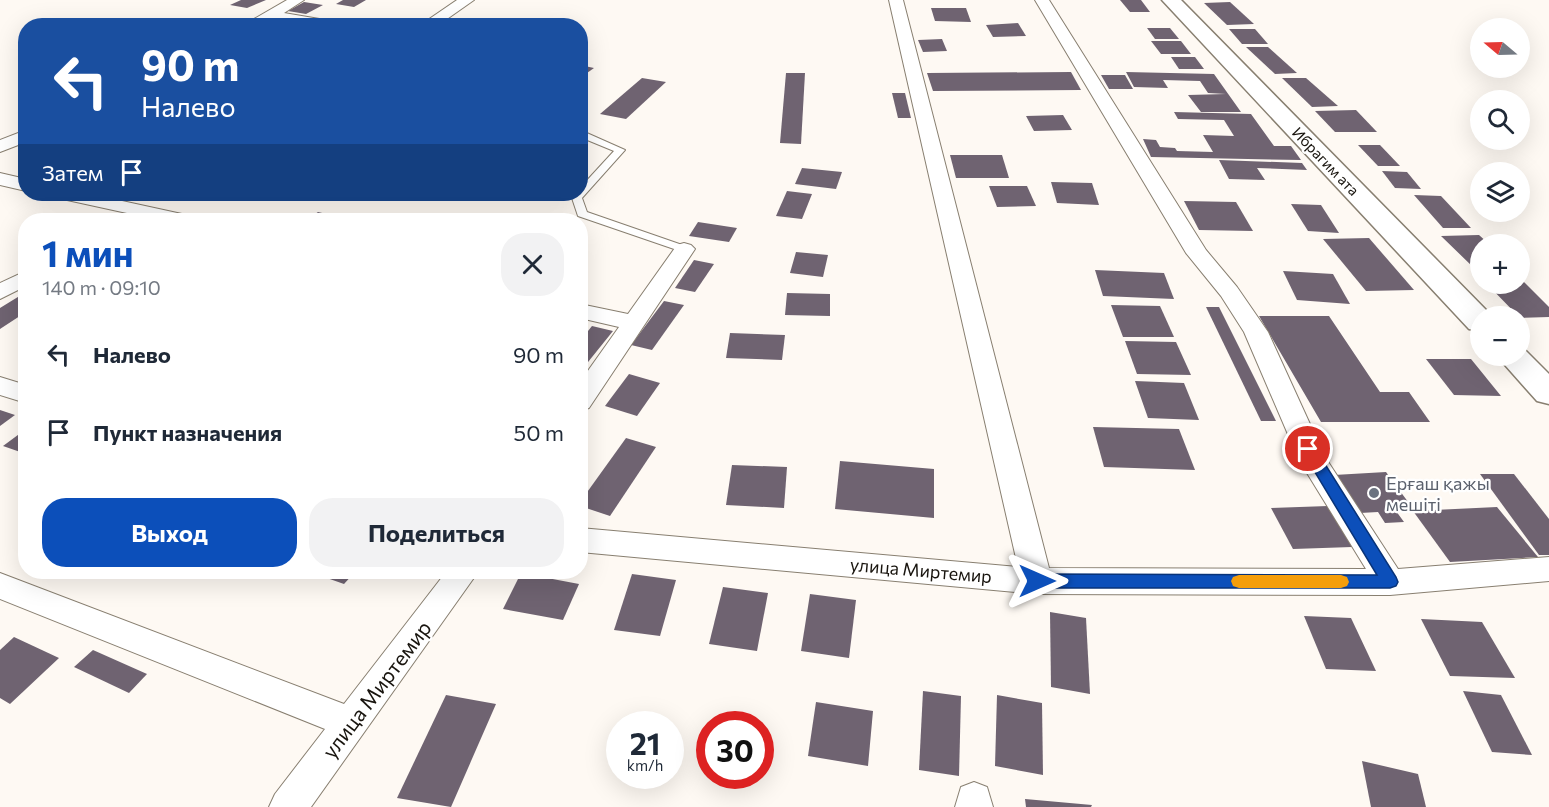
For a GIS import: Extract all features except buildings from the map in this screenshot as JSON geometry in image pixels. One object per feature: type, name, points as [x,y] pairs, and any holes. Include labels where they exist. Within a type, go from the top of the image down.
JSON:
[{"type":"street","points":[[264,18],[297,0]]},
{"type":"street","points":[[439,18],[467,0]]},
{"type":"street","points":[[896,0],[1037,581]]},
{"type":"street","points":[[1042,0],[1197,253],[1229,292],[1256,332],[1313,460],[1390,582]]},
{"type":"street","name":"Ибрагим ата","points":[[1171,0],[1470,312]]},
{"type":"street","points":[[270,15],[288,18]]},
{"type":"street","points":[[0,147],[18,139]]},
{"type":"street","points":[[0,179],[18,183]]},
{"type":"street","points":[[97,201],[152,213]]},
{"type":"street","points":[[127,213],[147,201]]},
{"type":"street","points":[[588,390],[684,249]]},
{"type":"street","points":[[0,292],[18,282]]},
{"type":"street","points":[[588,313],[634,323]]},
{"type":"street","points":[[1523,366],[1549,393]]},
{"type":"street","points":[[0,386],[18,392]]},
{"type":"street","name":"улица Миртемир","points":[[588,541],[1037,581],[1390,582],[1549,569]]},
{"type":"street","name":"улица Миртемир","points":[[288,807],[458,579]]},
{"type":"street","points":[[0,586],[351,723]]},
{"type":"lane","points":[[588,136],[620,150],[588,187]]},
{"type":"lane","points":[[588,216],[684,249]]},
{"type":"slow traffic","points":[[1239,581],[1341,582]]},
{"type":"place","name":"Ерғаш қажы мешіті","points":[[1374,493]]},
{"type":"route","points":[[1037,581],[1390,582],[1308,449]]}]
